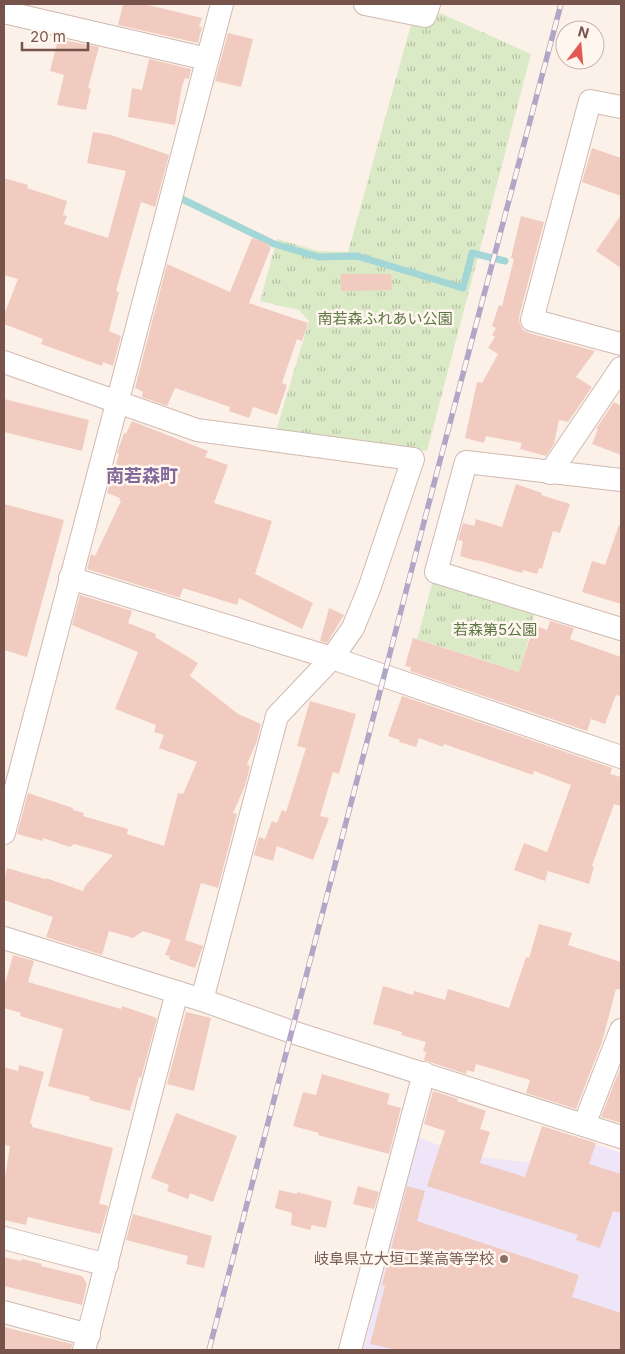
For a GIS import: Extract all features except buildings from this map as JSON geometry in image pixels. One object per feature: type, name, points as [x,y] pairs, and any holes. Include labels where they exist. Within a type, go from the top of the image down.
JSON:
[{"type":"street","points":[[4,833],[222,4]]},
{"type":"street","points":[[365,4],[425,16],[429,4]]},
{"type":"street","points":[[4,12],[207,59]]},
{"type":"street","points":[[621,107],[590,101],[532,320],[621,344]]},
{"type":"street","points":[[4,362],[197,430],[413,459],[369,589],[353,628],[332,658],[277,716],[202,1000]]},
{"type":"street","points":[[550,473],[621,368]]},
{"type":"street","points":[[621,480],[466,462],[436,572],[621,629]]},
{"type":"street","points":[[70,578],[332,658],[621,757]]},
{"type":"street","points":[[4,938],[202,1000],[292,1032],[621,1137]]},
{"type":"street","points":[[4,1312],[86,1342],[177,992]]},
{"type":"street","points":[[584,1125],[621,1030]]},
{"type":"street","points":[[350,1350],[424,1073]]},
{"type":"street","points":[[4,1238],[107,1265]]},
{"type":"shaded area","name":"岐阜県立大垣工業高等学校","points":[[417,1137],[469,1156],[581,1168],[588,1142],[621,1153],[621,1350],[363,1350]]},
{"type":"green space","name":"南若森ふれあい公園","points":[[440,13],[531,54],[427,451],[276,431],[309,321],[299,310],[260,301],[277,239],[318,251],[348,252],[412,21],[429,26]]},
{"type":"green space","name":"若森第5公園","points":[[434,577],[536,608],[520,672],[417,639]]},
{"type":"waterway","points":[[182,199],[274,244],[319,257],[357,256],[463,288],[472,253],[505,261]]},
{"type":"railway","points":[[209,1350],[437,472],[561,4]]},
{"type":"place","name":"岐阜県立大垣工業高等学校","points":[[504,1259]]},
{"type":"district","name":"南若森町","points":[[142,476]]}]
